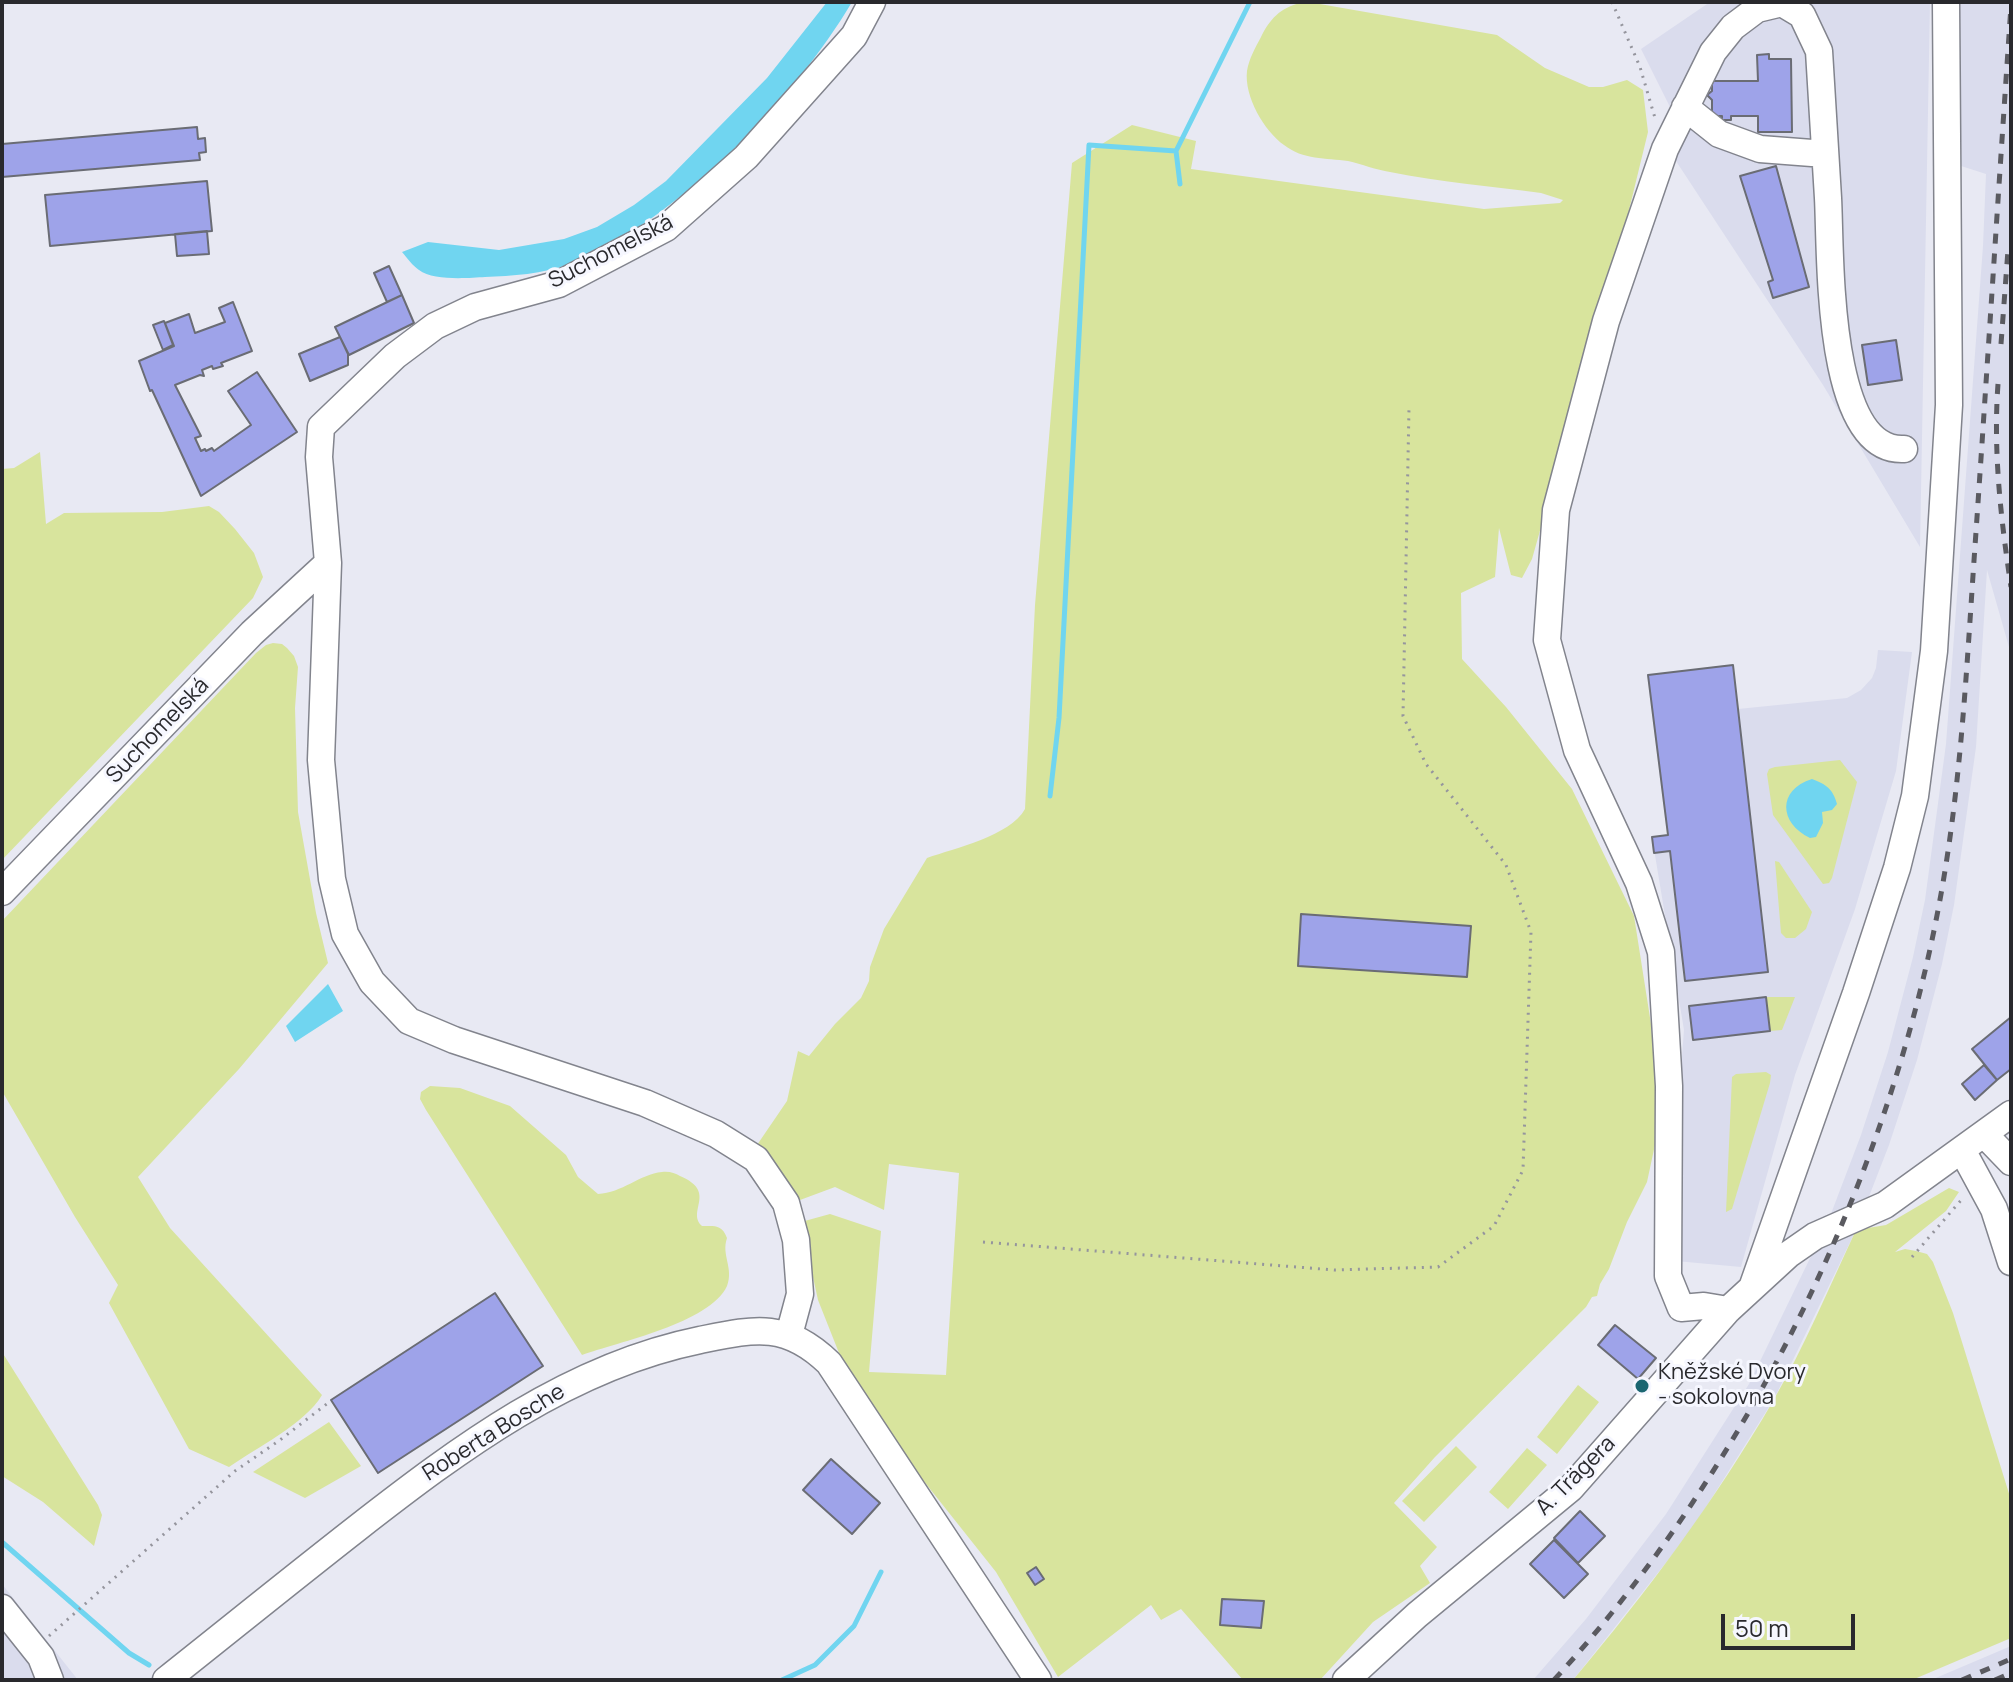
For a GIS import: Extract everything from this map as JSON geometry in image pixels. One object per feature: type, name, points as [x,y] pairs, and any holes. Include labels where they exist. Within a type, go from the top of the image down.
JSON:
[{"type":"street","name":"Suchomelská","points":[[2,892],[252,633],[328,563],[319,457],[321,427],[348,399],[395,356],[435,326],[475,307],[559,284],[666,228],[746,157],[854,36],[872,2]]},
{"type":"street","points":[[1753,1285],[1893,882],[1915,796],[1934,651],[1949,405],[1946,2]]},
{"type":"street","points":[[1728,1310],[1704,1306],[1681,1308],[1668,1276],[1669,1086],[1661,952],[1639,883],[1577,750],[1547,640],[1556,510],[1606,321],[1665,149],[1685,107],[1713,52],[1733,27],[1757,9],[1782,3],[1802,15],[1819,51],[1834,334],[1847,392],[1870,435],[1891,449],[1904,449]]},
{"type":"street","points":[[1685,107],[1719,134],[1760,149],[1825,154]]},
{"type":"street","points":[[328,563],[321,760],[332,879],[345,934],[372,982],[409,1021],[454,1040],[645,1103],[716,1134],[756,1159],[786,1203],[796,1240],[800,1294],[789,1335]]},
{"type":"street","name":"A. Trägera","points":[[1346,1680],[1417,1615],[1571,1488],[1728,1310],[1789,1254],[1815,1236],[1885,1205],[2011,1114]]},
{"type":"street","points":[[1984,1134],[2011,1162]]},
{"type":"street","points":[[1962,1150],[1994,1209],[2011,1262]]},
{"type":"street","name":"Roberta Bosche","points":[[166,1680],[420,1479],[501,1423],[603,1369],[677,1344],[748,1331],[789,1335],[812,1346],[829,1363],[1038,1680]]},
{"type":"street","points":[[2,1608],[41,1657],[50,1680]]},
{"type":"path","points":[[1612,2],[1640,67],[1665,149]]},
{"type":"path","points":[[983,1242],[1334,1270],[1438,1267],[1494,1226],[1523,1170],[1531,932],[1506,865],[1426,764],[1403,716],[1409,408]]},
{"type":"path","points":[[1912,1257],[1956,1208],[1976,1178]]},
{"type":"path","points":[[35,1649],[235,1471],[328,1403]]},
{"type":"shaded area","points":[[1710,2],[1930,2],[1920,547],[1823,385],[1674,158],[1672,111],[1641,49]]},
{"type":"shaded area","points":[[1960,2],[2011,2],[2011,654],[1987,570],[1976,747],[1954,905],[1942,964],[1917,1060],[1889,1145],[1856,1230],[1774,1399],[1691,1531],[1573,1680],[1533,1680],[1586,1619],[1666,1514],[1749,1384],[1829,1219],[1888,1052],[1913,957],[1925,900],[1946,744],[1983,246],[1986,174],[1958,165]]},
{"type":"shaded area","points":[[1878,650],[1912,652],[1896,771],[1855,909],[1795,1075],[1741,1267],[1676,1261],[1675,1147],[1684,1030],[1652,837],[1668,835],[1648,675],[1733,665],[1738,709],[1847,698],[1861,690],[1872,678]]},
{"type":"shaded area","points":[[2,1584],[78,1680],[2,1680]]},
{"type":"shaded area","points":[[2011,1646],[2011,1680],[1931,1680]]},
{"type":"green space","points":[[1300,3],[1497,35],[1545,68],[1589,87],[1603,87],[1627,80],[1643,90],[1648,132],[1619,251],[1532,559],[1522,578],[1511,575],[1499,528],[1495,577],[1461,593],[1462,659],[1506,707],[1572,789],[1634,916],[1651,1024],[1659,1126],[1647,1182],[1597,1296],[1592,1297],[1586,1307],[1435,1457],[1394,1503],[1437,1547],[1420,1566],[1430,1583],[1373,1622],[1320,1680],[1243,1680],[1181,1609],[1161,1620],[1151,1605],[1058,1677],[996,1572],[911,1465],[839,1353],[818,1300],[801,1222],[830,1214],[881,1231],[869,1372],[946,1375],[959,1173],[889,1164],[884,1210],[835,1187],[800,1200],[772,1159],[757,1145],[787,1101],[798,1051],[809,1056],[861,998],[884,929],[927,858],[995,834],[1018,818],[1025,809],[1035,605],[1072,163],[1132,125],[1196,141],[1191,169],[1484,209],[1560,203],[1563,200],[1541,193],[1427,179],[1348,161],[1315,158],[1284,145],[1269,131],[1252,102],[1247,71],[1254,49],[1272,20],[1281,11]]},
{"type":"green space","points":[[40,452],[46,524],[64,513],[162,512],[209,506],[219,512],[254,553],[263,577],[253,598],[2,860],[2,469],[14,468]]},
{"type":"green space","points":[[273,643],[287,648],[298,667],[295,708],[298,812],[328,963],[239,1069],[138,1177],[170,1228],[322,1395],[292,1426],[229,1467],[189,1449],[109,1303],[118,1285],[2,1091],[2,921],[256,653]]},
{"type":"green space","points":[[1840,760],[1857,782],[1832,878],[1829,883],[1823,884],[1773,815],[1767,774],[1769,769],[1775,767]]},
{"type":"green space","points":[[1775,861],[1779,862],[1812,912],[1806,929],[1795,938],[1786,938],[1781,933]]},
{"type":"green space","points":[[1766,997],[1795,997],[1782,1030],[1770,1031]]},
{"type":"green space","points":[[1766,1072],[1771,1075],[1770,1083],[1732,1209],[1726,1212],[1732,1077]]},
{"type":"green space","points":[[430,1086],[460,1088],[510,1106],[566,1155],[578,1177],[598,1194],[654,1173],[674,1173],[691,1182],[699,1195],[698,1220],[702,1226],[720,1228],[727,1238],[727,1286],[702,1311],[683,1321],[582,1355],[426,1110],[420,1099],[421,1092]]},
{"type":"green space","points":[[1949,1188],[1959,1192],[1946,1211],[1895,1252],[1905,1249],[1916,1251],[1927,1254],[1933,1262],[1953,1313],[2011,1500],[2011,1638],[1912,1680],[1573,1680],[1679,1545],[1751,1438],[1795,1360],[1856,1230],[1886,1225]]},
{"type":"green space","points":[[2,1352],[98,1505],[102,1515],[94,1546],[43,1502],[2,1476]]},
{"type":"green space","points":[[1578,1385],[1599,1402],[1557,1454],[1537,1437]]},
{"type":"green space","points":[[329,1422],[361,1466],[305,1498],[253,1472]]},
{"type":"green space","points":[[1456,1446],[1477,1467],[1424,1522],[1402,1501]]},
{"type":"green space","points":[[1527,1448],[1547,1465],[1508,1509],[1489,1492]]},
{"type":"water","points":[[827,2],[852,2],[828,40],[765,117],[690,188],[610,245],[549,270],[469,278],[425,274],[402,252],[428,242],[499,250],[564,239],[597,227],[666,181],[767,78]]},
{"type":"water","points":[[1812,779],[1828,788],[1837,804],[1832,810],[1822,812],[1823,823],[1816,837],[1810,838],[1792,824],[1786,807],[1793,791]]},
{"type":"water","points":[[328,984],[343,1011],[295,1042],[286,1026]]},
{"type":"building","points":[[1769,54],[1769,59],[1791,59],[1792,132],[1758,132],[1758,116],[1731,116],[1731,120],[1722,120],[1722,116],[1712,116],[1712,100],[1707,95],[1712,91],[1712,81],[1758,81],[1757,55]]},
{"type":"building","points":[[197,127],[198,139],[205,138],[206,152],[199,153],[200,160],[2,177],[2,144]]},
{"type":"building","points":[[1776,166],[1809,287],[1773,298],[1768,282],[1773,280],[1740,176]]},
{"type":"building","points":[[207,181],[212,231],[50,246],[45,195]]},
{"type":"building","points":[[207,231],[209,254],[177,256],[175,234]]},
{"type":"building","points":[[389,266],[402,295],[387,302],[374,273]]},
{"type":"building","points":[[402,295],[414,323],[349,355],[335,327]]},
{"type":"building","points":[[233,302],[252,351],[221,363],[223,366],[202,370],[204,376],[175,385],[201,436],[195,438],[201,451],[212,448],[214,451],[251,425],[228,391],[257,372],[297,432],[201,496],[150,391],[139,361],[174,346],[165,323],[189,314],[195,333],[225,322],[219,308]]},
{"type":"building","points":[[164,321],[173,345],[163,350],[153,325]]},
{"type":"building","points":[[340,337],[348,354],[348,365],[310,381],[299,354]]},
{"type":"building","points":[[1896,340],[1902,380],[1868,385],[1862,345]]},
{"type":"building","points":[[1733,665],[1768,972],[1685,981],[1670,851],[1654,853],[1652,837],[1668,835],[1648,675]]},
{"type":"building","points":[[1301,914],[1471,926],[1467,977],[1298,966]]},
{"type":"building","points":[[1766,997],[1770,1031],[1693,1040],[1689,1006]]},
{"type":"building","points":[[2011,1017],[2011,1069],[1997,1080],[1972,1049]]},
{"type":"building","points":[[1984,1065],[1997,1080],[1975,1100],[1962,1084]]},
{"type":"building","points":[[495,1293],[543,1366],[378,1473],[331,1400]]},
{"type":"building","points":[[1615,1325],[1656,1358],[1638,1379],[1598,1345]]},
{"type":"building","points":[[831,1459],[880,1503],[852,1534],[803,1490]]},
{"type":"building","points":[[1580,1511],[1605,1536],[1578,1563],[1554,1538]]},
{"type":"building","points":[[1554,1540],[1588,1574],[1564,1598],[1530,1564]]},
{"type":"building","points":[[1036,1567],[1044,1579],[1035,1585],[1027,1573]]},
{"type":"building","points":[[1222,1599],[1264,1601],[1261,1628],[1220,1625]]},
{"type":"waterway","points":[[1050,796],[1059,718],[1089,145],[1176,151],[1250,2]]},
{"type":"waterway","points":[[1176,151],[1180,184]]},
{"type":"waterway","points":[[2,1542],[129,1653],[149,1665]]},
{"type":"waterway","points":[[782,1680],[815,1665],[854,1626],[881,1572]]},
{"type":"railway","points":[[1554,1680],[1623,1598],[1687,1510],[1746,1417],[1799,1319],[1845,1218],[1884,1114],[1915,1010],[1939,905],[1958,766],[2011,6]]},
{"type":"railway","points":[[2001,344],[2008,250]]},
{"type":"railway","points":[[1998,384],[1999,486],[2011,587]]},
{"type":"railway","points":[[1962,1680],[2011,1659]]},
{"type":"railway","points":[[1995,1680],[2011,1673]]},
{"type":"place","name":"Kněžské Dvory - sokolovna","points":[[1642,1386]]}]
